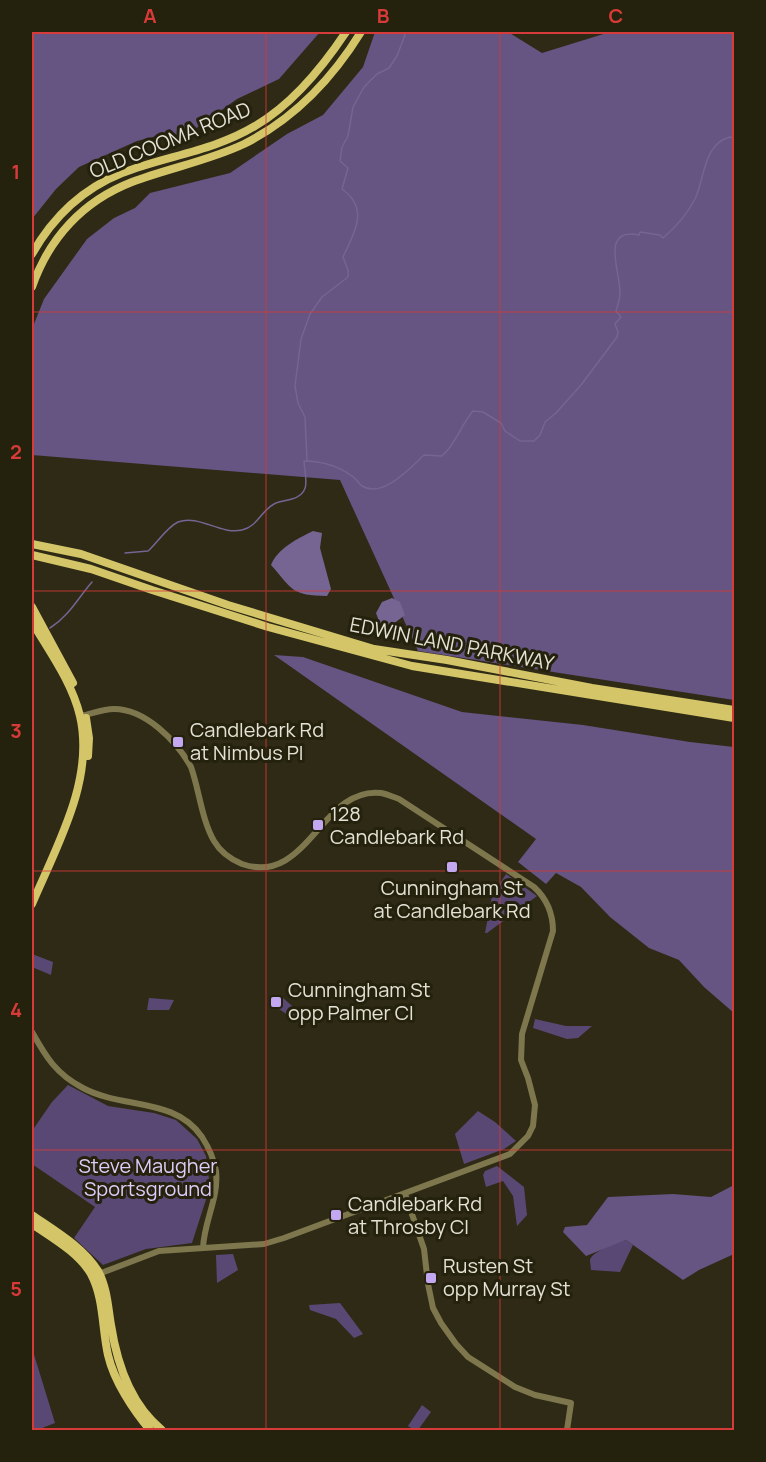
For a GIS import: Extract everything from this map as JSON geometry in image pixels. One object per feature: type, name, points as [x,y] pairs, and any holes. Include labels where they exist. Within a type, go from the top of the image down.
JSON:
[{"type":"main road","name":"OLD COOMA ROAD","points":[[32,254],[44,234],[63,211],[94,187],[122,173],[210,146],[254,127],[282,107],[304,86],[333,52],[345,32]]},
{"type":"main road","name":"OLD COOMA ROAD","points":[[32,287],[43,258],[52,244],[64,228],[95,201],[132,182],[221,154],[264,132],[286,118],[321,86],[339,65],[361,32]]},
{"type":"main road","name":"EDWIN LAND PARKWAY","points":[[32,544],[81,554],[228,606],[374,649],[447,660],[592,688],[735,710]]},
{"type":"main road","name":"EDWIN LAND PARKWAY","points":[[32,555],[91,569],[268,627],[412,666],[735,718]]},
{"type":"main road","points":[[32,607],[42,632],[67,670],[83,716],[84,755],[80,779],[62,832],[32,904]]},
{"type":"main road","points":[[32,622],[42,632]]},
{"type":"main road","points":[[32,1215],[76,1246],[95,1275],[105,1292],[121,1371],[140,1406],[162,1431]]},
{"type":"main road","points":[[32,1224],[70,1251],[95,1275],[112,1367],[123,1390],[150,1431]]},
{"type":"street","points":[[83,716],[108,709],[130,712],[146,719],[172,741],[186,757],[191,767],[212,837],[220,850],[233,861],[261,868],[279,865],[295,855],[326,821],[352,799],[381,793],[399,799],[466,845],[527,882],[542,896],[551,913],[554,931],[525,1024],[521,1060],[535,1105],[533,1126],[523,1142],[510,1154],[316,1227],[264,1244],[148,1253],[95,1275]]},
{"type":"street","points":[[32,1032],[42,1052],[52,1064],[69,1080],[84,1089],[105,1097],[170,1112],[193,1125],[208,1145],[216,1173],[215,1194],[206,1224],[203,1248]]},
{"type":"street","points":[[405,1194],[422,1242],[428,1284],[434,1308],[441,1323],[468,1357],[515,1387],[535,1395],[571,1402],[567,1431]]},
{"type":"green space","points":[[506,874],[537,896],[485,933],[492,896]]},
{"type":"green space","points":[[32,954],[53,962],[51,975],[32,967]]},
{"type":"green space","points":[[149,998],[174,1000],[169,1010],[147,1010]]},
{"type":"green space","points":[[283,998],[306,1018],[300,1024],[275,1006]]},
{"type":"green space","points":[[535,1019],[566,1026],[592,1026],[578,1038],[567,1039],[533,1028]]},
{"type":"green space","name":"Steve Maugher Sportsground","points":[[68,1085],[108,1106],[154,1113],[176,1120],[197,1139],[206,1156],[210,1187],[192,1243],[146,1249],[103,1265],[74,1238],[95,1207],[32,1164],[32,1131],[52,1102]]},
{"type":"green space","points":[[478,1111],[495,1122],[516,1141],[504,1149],[464,1164],[455,1134]]},
{"type":"green space","points":[[497,1166],[524,1187],[527,1215],[517,1226],[513,1196],[503,1181],[486,1187],[483,1175],[485,1171]]},
{"type":"green space","points":[[626,1240],[633,1245],[620,1272],[591,1270],[590,1260],[595,1254]]},
{"type":"green space","points":[[233,1254],[238,1270],[217,1283],[216,1255]]},
{"type":"green space","points":[[340,1303],[363,1334],[354,1338],[336,1319],[310,1310],[309,1305]]},
{"type":"green space","points":[[32,1348],[55,1423],[37,1430],[32,1430]]},
{"type":"green space","points":[[422,1405],[431,1412],[418,1430],[414,1430],[408,1426]]},
{"type":"shaded area","points":[[32,32],[320,32],[279,79],[237,99],[181,139],[165,134],[137,141],[79,167],[56,189],[32,219]]},
{"type":"shaded area","points":[[375,32],[508,32],[542,53],[610,32],[734,32],[734,700],[418,651],[340,480],[32,455],[34,324],[44,299],[87,239],[114,218],[135,208],[150,193],[230,173],[287,134],[323,115],[363,67]]},
{"type":"shaded area","points":[[313,531],[322,533],[320,548],[331,589],[327,596],[300,593],[294,590],[271,565],[283,549]]},
{"type":"shaded area","points":[[392,598],[400,602],[405,615],[388,628],[380,624],[376,613],[382,602]]},
{"type":"shaded area","points":[[274,655],[303,657],[462,712],[583,725],[734,747],[734,1013],[704,987],[679,960],[649,948],[610,917],[581,887],[556,873],[546,884],[518,862],[536,839]]},
{"type":"shaded area","points":[[734,1185],[734,1254],[683,1280],[626,1240],[586,1256],[563,1232],[565,1227],[587,1225],[608,1197],[673,1194],[711,1197]]},
{"type":"waterway","points":[[307,460],[305,417],[298,403],[295,386],[301,339],[310,314],[322,297],[348,277],[343,257],[357,222],[356,205],[342,189],[348,168],[340,161],[342,147],[348,136],[353,107],[364,87],[377,74],[389,68],[397,56],[406,32]]},
{"type":"waterway","points":[[125,553],[148,551],[170,528],[186,520],[202,522],[226,530],[247,528],[274,504],[292,499],[302,493],[306,484],[304,461],[323,463],[347,472],[362,486],[370,489],[387,485],[404,474],[424,455],[442,456],[473,411],[483,412],[501,423],[505,431],[520,441],[534,441],[540,435],[545,422],[581,385],[617,337],[615,324],[621,317],[616,311],[620,292],[616,244],[627,234],[639,235],[640,232],[660,235],[663,238],[692,205],[710,154],[721,141],[730,137],[734,138]]},
{"type":"waterway","points":[[50,628],[68,612],[92,582]]},
{"type":"place","name":"Candlebark Rd at Nimbus Pl","points":[[178,742]]},
{"type":"place","name":"128 Candlebark Rd","points":[[318,825]]},
{"type":"place","name":"Cunningham St at Candlebark Rd","points":[[452,867]]},
{"type":"place","name":"Cunningham St opp Palmer Cl","points":[[276,1002]]},
{"type":"place","name":"Candlebark Rd at Throsby Cl","points":[[336,1215]]},
{"type":"place","name":"Rusten St opp Murray St","points":[[431,1278]]}]
